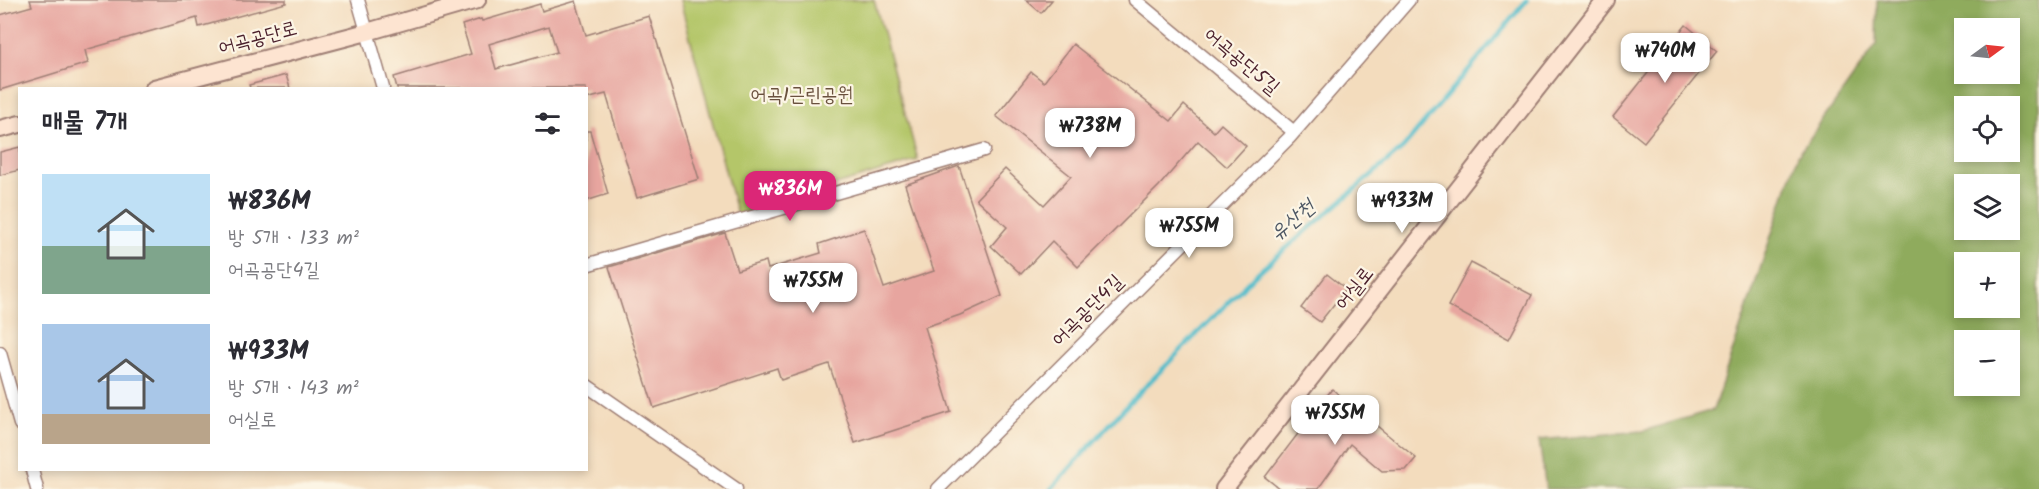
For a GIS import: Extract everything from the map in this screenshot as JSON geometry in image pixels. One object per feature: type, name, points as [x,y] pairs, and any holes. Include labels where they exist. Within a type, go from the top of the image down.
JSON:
[{"type":"main road","name":"어곡공단로","points":[[158,87],[367,32],[477,0]]},
{"type":"main road","name":"어실로","points":[[1224,489],[1606,0]]},
{"type":"main road","points":[[0,129],[18,124]]},
{"type":"street","points":[[358,0],[383,87]]},
{"type":"street","name":"어곡공단5길","points":[[1135,0],[1294,132]]},
{"type":"street","name":"어곡공단4길","points":[[938,489],[1294,132],[1409,0]]},
{"type":"street","points":[[588,264],[984,150]]},
{"type":"street","points":[[0,353],[18,417]]},
{"type":"street","points":[[588,386],[736,489]]},
{"type":"street","points":[[32,471],[37,489]]},
{"type":"green space","name":"어곡1근린공원","points":[[680,0],[874,0],[918,160],[737,215]]},
{"type":"green space","points":[[1877,0],[2039,0],[2039,489],[1546,489],[1539,440],[1643,431],[1713,410],[1798,155],[1876,45]]},
{"type":"building","points":[[30,0],[286,0],[286,3],[199,27],[197,18],[85,50],[88,63],[0,90],[0,15],[32,6]]},
{"type":"building","points":[[1026,0],[1052,0],[1041,13]]},
{"type":"building","points":[[576,1],[586,35],[649,16],[699,179],[637,198],[606,94],[588,98],[588,87],[397,87],[394,77],[471,54],[462,25],[540,4],[542,11]],"holes":[[[549,26],[557,52],[496,69],[489,44]]]},
{"type":"building","points":[[1686,25],[1717,51],[1644,142],[1613,117]]},
{"type":"building","points":[[1073,44],[1171,121],[1184,105],[1214,132],[1221,124],[1246,146],[1227,167],[1198,141],[1159,186],[1078,267],[1052,241],[1021,274],[991,246],[1007,227],[976,199],[1005,169],[1044,205],[1071,176],[996,116],[1031,72],[1044,82]]},
{"type":"building","points":[[286,75],[290,87],[250,87],[249,85]]},
{"type":"building","points":[[588,131],[590,131],[608,194],[588,200]]},
{"type":"building","points":[[18,148],[18,170],[0,175],[0,152]]},
{"type":"building","points":[[959,166],[1002,296],[960,315],[925,327],[951,412],[855,443],[829,364],[781,380],[777,368],[654,408],[609,267],[725,233],[737,270],[766,261],[768,269],[821,253],[819,244],[864,229],[884,288],[934,271],[905,185]]},
{"type":"building","points":[[1471,263],[1532,295],[1509,339],[1448,306]]},
{"type":"building","points":[[1327,274],[1346,289],[1320,322],[1301,308]]},
{"type":"building","points":[[1332,389],[1416,458],[1406,470],[1382,471],[1350,444],[1318,489],[1280,489],[1265,477]]},
{"type":"waterway","name":"유산천","points":[[1051,489],[1130,402],[1255,275],[1403,148],[1527,0]]}]
